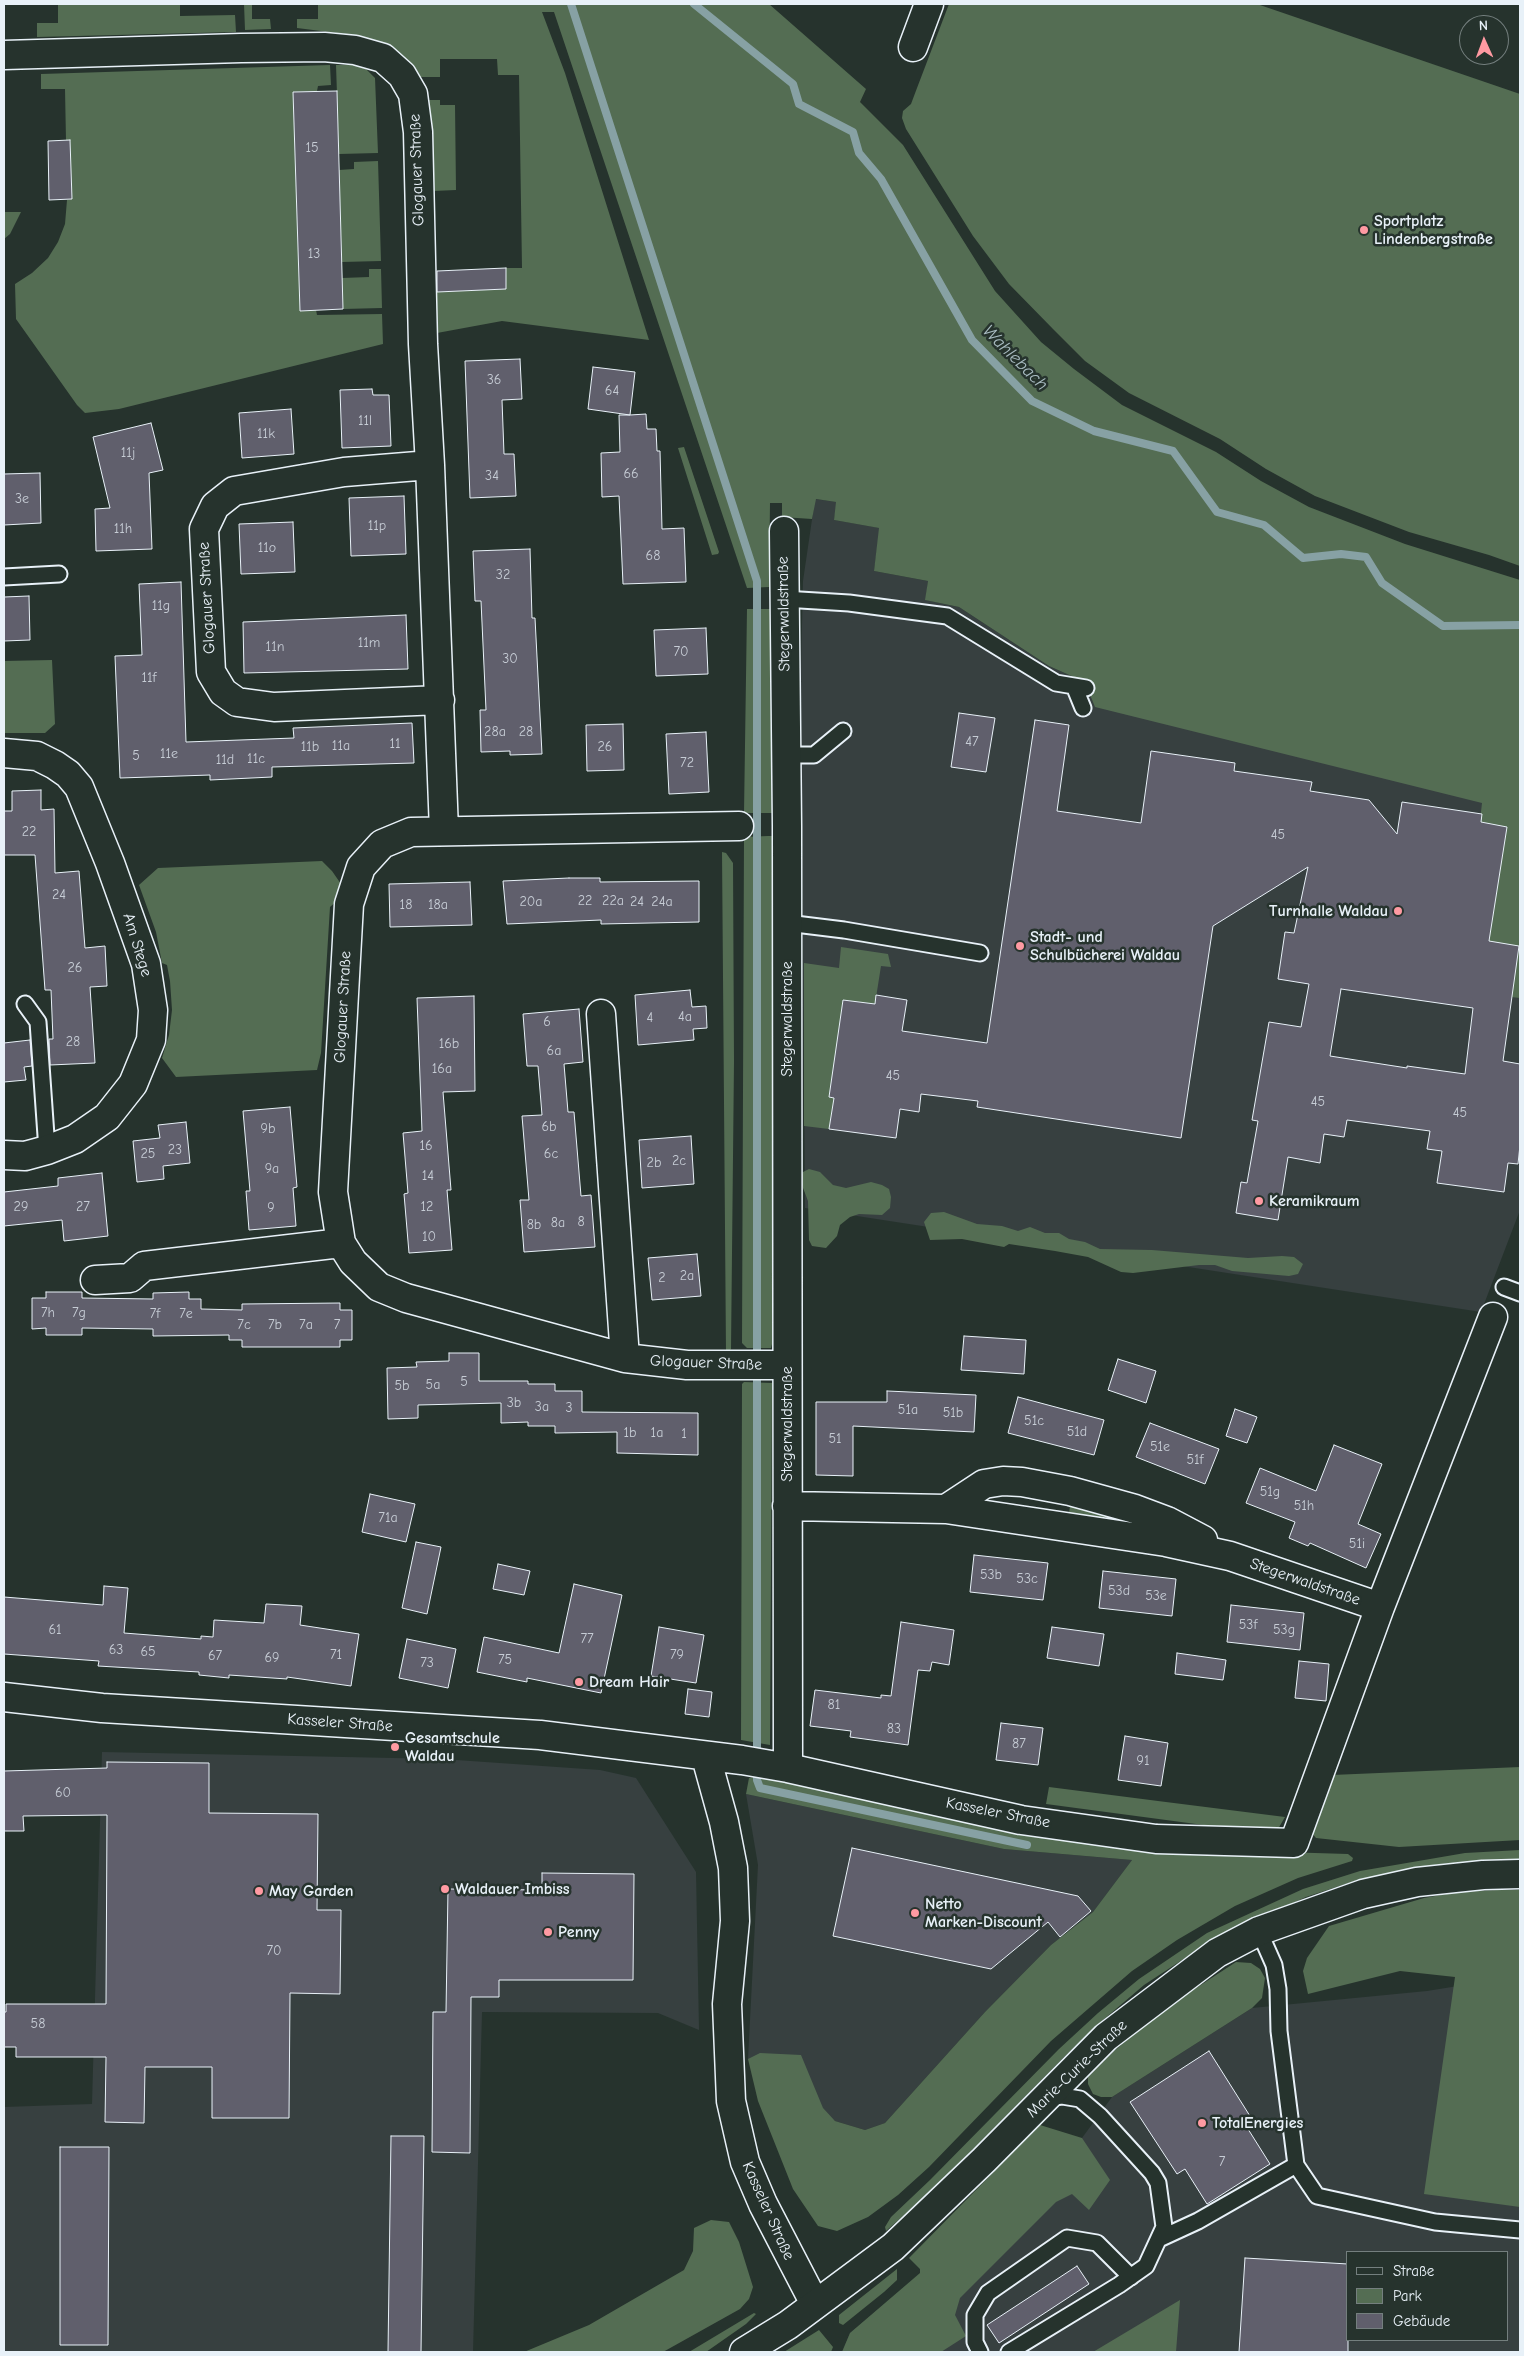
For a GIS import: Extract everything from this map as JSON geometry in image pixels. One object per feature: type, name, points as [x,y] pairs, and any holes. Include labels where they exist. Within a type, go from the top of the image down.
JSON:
[{"type":"street","points":[[913,47],[929,4]]},
{"type":"street","name":"Glogauer Straße","points":[[4,55],[324,47],[355,50],[383,58],[402,75],[413,94],[418,132],[423,344],[430,465],[444,831]]},
{"type":"street","name":"Glogauer Straße","points":[[430,465],[344,472],[234,491],[215,506],[204,529],[204,538],[211,672],[223,692],[237,702],[274,706],[440,700]]},
{"type":"street","name":"Stegerwaldstraße","points":[[765,1764],[787,1506],[767,1365],[787,923],[784,531]]},
{"type":"street","name":"Am Stege","points":[[4,753],[37,756],[68,774],[79,787],[110,863],[146,964],[153,1010],[151,1040],[133,1084],[107,1117],[75,1138],[47,1150],[25,1156],[4,1155]]},
{"type":"street","name":"Glogauer Straße","points":[[739,826],[411,832],[382,844],[361,867],[350,904],[333,1192],[341,1243],[353,1262],[379,1287],[406,1298],[625,1358],[687,1365],[767,1365]]},
{"type":"street","points":[[601,1014],[625,1358]]},
{"type":"street","points":[[95,1280],[130,1278],[144,1266],[341,1243]]},
{"type":"street","points":[[1380,1607],[1493,1317]]},
{"type":"street","name":"Stegerwaldstraße","points":[[946,1508],[984,1484],[1003,1481],[1022,1482],[1135,1509],[1167,1521],[1230,1556]]},
{"type":"street","name":"Stegerwaldstraße","points":[[787,1506],[946,1508],[1166,1542],[1230,1556],[1380,1607]]},
{"type":"street","name":"Kasseler Straße","points":[[4,1697],[102,1708],[540,1736],[765,1764],[1021,1820],[1156,1839],[1294,1843],[1380,1607]]},
{"type":"street","name":"Kasseler Straße","points":[[706,1756],[724,1822],[733,1868],[735,1921],[727,2004],[731,2101],[745,2162],[752,2179],[796,2271],[815,2304]]},
{"type":"street","name":"Marie-Curie-Straße","points":[[744,2352],[788,2325],[902,2239],[1106,2038],[1154,1998],[1217,1953],[1259,1931],[1363,1894],[1399,1886],[1483,1875],[1520,1874]]},
{"type":"lane","points":[[4,577],[59,574]]},
{"type":"lane","points":[[784,599],[849,603],[948,616],[1056,683],[1080,687],[1083,708]]},
{"type":"lane","points":[[786,756],[814,755],[843,731]]},
{"type":"lane","points":[[787,923],[844,930],[980,953]]},
{"type":"lane","points":[[25,1004],[38,1022],[47,1150]]},
{"type":"lane","points":[[1504,1287],[1520,1293]]},
{"type":"lane","points":[[1259,1931],[1274,1965],[1278,1989],[1279,2032],[1296,2165],[1317,2196],[1436,2222],[1520,2230]]},
{"type":"lane","points":[[1009,2352],[1146,2266],[1164,2227],[1158,2183],[1152,2173],[1100,2116],[1080,2099],[1062,2096],[1046,2098]]},
{"type":"lane","points":[[1159,2239],[1198,2221],[1296,2165]]},
{"type":"lane","points":[[980,2352],[975,2342],[974,2315],[988,2293],[1068,2238],[1097,2243],[1131,2277]]},
{"type":"shaded area","points":[[815,499],[837,502],[834,520],[880,528],[874,571],[928,581],[926,600],[959,607],[1049,666],[1085,682],[1520,813],[1520,1210],[1481,1312],[805,1208],[801,669],[803,581]]},
{"type":"shaded area","points":[[102,1752],[442,1759],[600,1770],[636,1778],[696,1872],[699,2030],[658,2013],[482,2012],[473,2352],[4,2352],[4,2107],[92,2104]]},
{"type":"shaded area","points":[[746,1794],[1004,1849],[1132,1860],[1093,1912],[1051,1945],[985,2012],[885,2123],[865,2130],[835,2121],[748,2059],[758,1865]]},
{"type":"shaded area","points":[[1520,1976],[1520,2352],[842,2352],[850,2333],[1082,2138],[1112,2097],[1252,2008],[1427,1991]]},
{"type":"green space","points":[[58,4],[180,4],[180,16],[235,15],[236,32],[37,37],[37,23],[58,23]]},
{"type":"green space","points":[[244,4],[252,4],[252,19],[270,19],[271,29],[245,30]]},
{"type":"green space","points":[[318,4],[769,4],[866,89],[860,102],[903,145],[995,291],[1041,342],[1074,369],[1122,405],[1216,452],[1261,481],[1309,507],[1405,544],[1520,580],[1520,998],[1511,997],[1489,941],[1477,847],[1482,803],[1095,707],[1085,682],[1049,666],[959,607],[925,600],[928,581],[874,571],[879,528],[834,520],[836,502],[816,499],[812,519],[782,517],[782,503],[770,503],[769,587],[747,588],[554,12],[542,12],[565,73],[649,340],[502,321],[437,333],[435,292],[506,289],[506,268],[522,268],[519,75],[498,75],[497,59],[440,59],[440,77],[420,77],[411,63],[387,45],[361,36],[297,28],[297,19],[318,19]]},
{"type":"green space","points":[[949,4],[1257,4],[1520,94],[1520,566],[1409,532],[1315,496],[1266,469],[1220,439],[1129,393],[1085,361],[1009,284],[973,236],[906,129],[902,118],[903,111],[911,104]]},
{"type":"green space","points":[[330,65],[331,85],[318,86],[317,91],[293,92],[300,311],[316,310],[317,315],[382,314],[383,344],[119,409],[85,413],[77,405],[16,319],[15,284],[32,273],[48,258],[58,242],[65,224],[67,200],[72,199],[70,141],[66,141],[65,89],[41,89],[41,74]]},
{"type":"green space","points":[[336,65],[354,65],[366,69],[375,78],[378,153],[339,154]]},
{"type":"green space","points":[[427,100],[440,100],[440,105],[455,105],[456,190],[433,191]]},
{"type":"green space","points":[[378,161],[381,261],[342,262],[339,170],[354,169],[354,162]]},
{"type":"green space","points":[[4,212],[21,212],[10,234],[4,239]]},
{"type":"green space","points":[[369,269],[381,269],[382,308],[343,309],[342,278],[369,277]]},
{"type":"green space","points":[[684,447],[719,552],[718,554],[712,555],[678,448]]},
{"type":"green space","points":[[747,609],[772,609],[773,813],[744,813]]},
{"type":"green space","points":[[52,660],[55,724],[45,733],[4,733],[4,661]]},
{"type":"green space","points":[[773,836],[773,859],[776,867],[773,889],[775,905],[773,920],[772,1344],[771,1348],[747,1348],[742,1343],[744,837]]},
{"type":"green space","points":[[722,852],[726,853],[733,863],[734,1061],[731,1349],[726,1354]]},
{"type":"green space","points":[[322,861],[341,884],[339,899],[330,907],[321,1053],[317,1070],[176,1077],[162,1058],[169,1035],[172,1010],[167,965],[162,963],[156,932],[139,885],[158,868]]},
{"type":"green space","points":[[841,947],[888,954],[891,967],[881,966],[875,1004],[843,1000],[830,1096],[834,1098],[829,1129],[804,1126],[804,963],[839,968]]},
{"type":"green space","points":[[809,1169],[820,1172],[833,1185],[846,1188],[871,1182],[882,1185],[889,1189],[891,1197],[890,1208],[882,1215],[859,1214],[850,1217],[840,1225],[837,1236],[826,1248],[812,1246],[809,1240],[808,1201],[800,1180],[803,1172]]},
{"type":"green space","points":[[944,1212],[977,1224],[1002,1226],[1018,1231],[1030,1227],[1045,1233],[1059,1233],[1069,1239],[1085,1242],[1100,1249],[1152,1250],[1248,1258],[1282,1256],[1294,1257],[1303,1264],[1298,1274],[1289,1276],[1232,1271],[1215,1265],[1199,1265],[1133,1273],[1121,1272],[1088,1257],[1055,1251],[1009,1244],[1004,1247],[962,1239],[930,1240],[924,1222],[931,1213]]},
{"type":"green space","points":[[744,1382],[772,1383],[770,1745],[741,1740],[742,1384]]},
{"type":"green space","points":[[1071,1499],[1168,1530],[1068,1520]]},
{"type":"green space","points":[[1520,1767],[1520,1840],[1399,1847],[1316,1838],[1311,1832],[1332,1775]]},
{"type":"green space","points":[[767,1775],[1150,1848],[1348,1854],[1353,1858],[1352,1861],[1298,1878],[1235,1906],[1177,1940],[1132,1971],[1051,2041],[929,2167],[898,2195],[868,2217],[837,2231],[818,2226],[793,2189],[758,2101],[748,2059],[760,2053],[801,2055],[823,2108],[835,2121],[865,2130],[885,2123],[985,2012],[1051,1945],[1093,1912],[1132,1860],[1004,1849],[746,1794],[749,1778]]},
{"type":"green space","points":[[1049,1787],[1285,1817],[1278,1829],[1271,1834],[1046,1804]]},
{"type":"green space","points":[[1520,1850],[1520,1859],[1441,1864],[1361,1879],[1306,1897],[1211,1941],[1144,1985],[1103,2020],[935,2188],[886,2231],[885,2227],[891,2217],[1059,2049],[1139,1979],[1207,1933],[1303,1889],[1360,1871],[1465,1853]]},
{"type":"green space","points":[[1520,1890],[1520,2207],[1424,2194],[1455,1977],[1400,1971],[1308,1994],[1303,1971],[1307,1958],[1329,1926],[1424,1898],[1458,1892]]},
{"type":"green space","points":[[1236,1962],[1251,1963],[1260,1969],[1265,1978],[1262,1998],[1252,2008],[1112,2097],[1101,2097],[1093,2094],[1088,2084],[1088,2077],[1114,2051],[1164,2009]]},
{"type":"green space","points":[[1040,2125],[1082,2138],[1110,2180],[1089,2210],[1072,2194],[1056,2202],[960,2298],[955,2315],[966,2336],[941,2352],[842,2352],[850,2333],[920,2273],[920,2269],[909,2258]]},
{"type":"green space","points":[[711,2220],[729,2222],[739,2242],[753,2287],[749,2299],[740,2309],[663,2352],[524,2352],[589,2325],[684,2270],[693,2251],[694,2228]]},
{"type":"green space","points":[[897,2269],[897,2280],[843,2325],[839,2323],[839,2315]]},
{"type":"green space","points":[[1180,2300],[1176,2352],[1093,2352]]},
{"type":"green space","points":[[754,2313],[756,2314],[746,2324],[706,2352],[689,2352]]},
{"type":"green space","points":[[819,2330],[833,2347],[831,2352],[784,2352]]},
{"type":"building","points":[[337,91],[343,309],[300,311],[293,92]]},
{"type":"building","points":[[70,140],[72,199],[49,200],[48,141]]},
{"type":"building","points":[[506,268],[506,289],[437,292],[437,271]]},
{"type":"building","points":[[520,359],[522,399],[502,400],[504,454],[514,454],[516,496],[470,498],[465,361]]},
{"type":"building","points":[[593,367],[635,372],[630,415],[588,409]]},
{"type":"building","points":[[372,389],[373,395],[389,395],[391,446],[342,448],[340,390]]},
{"type":"building","points":[[291,409],[294,454],[242,458],[239,413]]},
{"type":"building","points":[[646,414],[647,429],[656,429],[657,451],[660,451],[662,529],[684,528],[686,582],[623,584],[619,496],[602,497],[601,453],[620,452],[619,415]]},
{"type":"building","points":[[151,423],[163,470],[149,473],[152,549],[96,551],[95,509],[110,508],[93,437]]},
{"type":"building","points":[[40,473],[41,523],[4,525],[4,474]]},
{"type":"building","points":[[404,496],[406,554],[351,556],[349,498]]},
{"type":"building","points":[[293,522],[295,572],[241,574],[239,524]]},
{"type":"building","points":[[530,549],[532,618],[535,618],[542,754],[510,755],[510,751],[481,752],[480,710],[486,710],[481,601],[475,601],[473,551]]},
{"type":"building","points":[[181,582],[186,742],[294,738],[293,728],[412,723],[414,763],[272,767],[272,777],[210,780],[210,775],[120,778],[115,656],[142,655],[139,584]]},
{"type":"building","points":[[29,596],[30,640],[4,641],[4,597]]},
{"type":"building","points":[[406,615],[408,669],[244,673],[243,622]]},
{"type":"building","points":[[706,628],[708,674],[656,676],[654,630]]},
{"type":"building","points":[[959,713],[995,718],[986,772],[951,767]]},
{"type":"building","points":[[1035,720],[1069,725],[1057,811],[1141,823],[1151,751],[1235,763],[1234,771],[1312,782],[1310,791],[1369,800],[1397,834],[1402,802],[1482,814],[1481,822],[1507,827],[1489,941],[1519,946],[1503,1061],[1520,1064],[1520,1145],[1518,1164],[1508,1163],[1504,1192],[1437,1183],[1442,1151],[1427,1149],[1430,1131],[1347,1120],[1344,1137],[1324,1134],[1320,1163],[1288,1157],[1278,1220],[1236,1213],[1241,1182],[1247,1183],[1258,1121],[1252,1120],[1269,1022],[1301,1027],[1309,984],[1278,979],[1285,932],[1294,933],[1308,867],[1213,926],[1181,1138],[977,1107],[978,1101],[921,1094],[919,1112],[900,1109],[896,1138],[829,1129],[834,1098],[829,1097],[843,1000],[875,1004],[876,995],[907,1000],[902,1031],[987,1043]],"holes":[[[1341,989],[1473,1008],[1465,1074],[1407,1066],[1407,1068],[1330,1056]]]},
{"type":"building","points":[[623,724],[624,770],[587,771],[586,725]]},
{"type":"building","points":[[706,732],[709,792],[669,794],[666,734]]},
{"type":"building","points":[[41,790],[41,810],[54,809],[55,873],[79,871],[85,948],[105,946],[107,986],[90,987],[95,1063],[50,1065],[49,1039],[53,1039],[51,990],[45,990],[35,855],[4,855],[4,811],[12,811],[12,791]]},
{"type":"building","points":[[600,878],[600,882],[699,881],[699,922],[601,924],[601,920],[507,924],[503,881]]},
{"type":"building","points":[[470,882],[472,925],[390,927],[389,884]]},
{"type":"building","points":[[690,990],[692,1007],[706,1006],[707,1028],[693,1029],[694,1040],[638,1045],[635,995]]},
{"type":"building","points":[[474,996],[475,1091],[443,1092],[451,1190],[447,1190],[452,1250],[409,1253],[404,1194],[408,1193],[403,1133],[422,1131],[417,998]]},
{"type":"building","points":[[579,1009],[583,1062],[564,1064],[568,1112],[574,1112],[581,1196],[591,1195],[595,1247],[524,1252],[520,1200],[529,1200],[522,1116],[542,1115],[538,1066],[527,1066],[523,1014]]},
{"type":"building","points":[[30,1040],[32,1066],[24,1067],[26,1080],[4,1082],[4,1043]]},
{"type":"building","points":[[290,1107],[297,1187],[293,1188],[296,1226],[249,1230],[246,1191],[250,1191],[243,1111]]},
{"type":"building","points":[[186,1122],[190,1163],[163,1166],[164,1179],[137,1182],[133,1141],[160,1138],[158,1125]]},
{"type":"building","points":[[691,1136],[694,1184],[642,1188],[639,1140]]},
{"type":"building","points":[[102,1173],[108,1236],[64,1241],[62,1220],[4,1226],[4,1192],[58,1186],[58,1178]]},
{"type":"building","points":[[697,1254],[701,1296],[652,1300],[648,1258]]},
{"type":"building","points":[[46,1292],[82,1292],[82,1298],[153,1299],[153,1293],[189,1292],[189,1299],[201,1299],[201,1309],[242,1310],[242,1304],[340,1303],[340,1310],[352,1310],[352,1340],[340,1340],[340,1347],[242,1347],[242,1340],[229,1340],[229,1335],[153,1336],[153,1329],[82,1328],[82,1335],[46,1335],[46,1328],[32,1329],[32,1298],[46,1298]]},
{"type":"building","points":[[964,1336],[1026,1340],[1024,1374],[961,1370]]},
{"type":"building","points":[[449,1353],[479,1353],[479,1381],[528,1381],[528,1384],[555,1384],[555,1391],[582,1391],[582,1412],[698,1413],[698,1455],[617,1453],[617,1432],[555,1433],[555,1426],[528,1426],[528,1422],[501,1423],[501,1403],[418,1405],[418,1418],[388,1419],[387,1368],[417,1367],[416,1362],[449,1361]]},
{"type":"building","points":[[1118,1359],[1156,1371],[1146,1403],[1108,1390]]},
{"type":"building","points":[[887,1391],[976,1395],[974,1432],[853,1426],[853,1476],[816,1475],[816,1402],[887,1402]]},
{"type":"building","points":[[1018,1397],[1104,1420],[1094,1455],[1008,1433]]},
{"type":"building","points":[[1235,1409],[1257,1417],[1247,1443],[1226,1436]]},
{"type":"building","points":[[1150,1423],[1219,1449],[1205,1484],[1136,1457]]},
{"type":"building","points":[[1334,1445],[1382,1464],[1358,1524],[1381,1534],[1366,1568],[1310,1543],[1308,1546],[1289,1538],[1295,1522],[1246,1503],[1260,1468],[1316,1491]]},
{"type":"building","points":[[370,1494],[415,1504],[406,1542],[362,1532]]},
{"type":"building","points":[[416,1542],[441,1547],[427,1614],[402,1608]]},
{"type":"building","points":[[974,1555],[1048,1563],[1043,1600],[970,1592]]},
{"type":"building","points":[[498,1564],[530,1571],[524,1595],[493,1589]]},
{"type":"building","points":[[1103,1571],[1176,1579],[1172,1616],[1099,1608]]},
{"type":"building","points":[[574,1584],[622,1595],[601,1693],[527,1678],[527,1682],[477,1672],[484,1637],[559,1653]]},
{"type":"building","points":[[104,1586],[128,1588],[124,1633],[201,1639],[201,1636],[213,1637],[214,1620],[264,1623],[266,1604],[302,1606],[300,1625],[359,1634],[351,1686],[287,1677],[287,1679],[229,1675],[229,1678],[199,1675],[199,1672],[98,1666],[99,1661],[4,1654],[4,1597],[103,1605]]},
{"type":"building","points":[[1231,1605],[1304,1613],[1300,1650],[1227,1642]]},
{"type":"building","points":[[901,1622],[954,1630],[949,1665],[932,1662],[930,1671],[918,1670],[908,1745],[850,1737],[851,1731],[810,1726],[815,1690],[881,1698],[881,1695],[891,1696]]},
{"type":"building","points":[[659,1627],[704,1635],[696,1683],[651,1676]]},
{"type":"building","points":[[1052,1627],[1104,1634],[1099,1666],[1047,1658]]},
{"type":"building","points":[[407,1639],[456,1649],[448,1688],[399,1678]]},
{"type":"building","points":[[1177,1653],[1226,1660],[1223,1680],[1175,1674]]},
{"type":"building","points":[[1299,1661],[1329,1664],[1326,1701],[1295,1698]]},
{"type":"building","points":[[688,1689],[712,1692],[709,1717],[685,1714]]},
{"type":"building","points":[[1001,1723],[1043,1728],[1038,1765],[996,1760]]},
{"type":"building","points":[[1125,1736],[1168,1743],[1161,1786],[1118,1780]]},
{"type":"building","points":[[107,1762],[209,1763],[209,1813],[318,1814],[317,1910],[341,1910],[340,1994],[290,1993],[289,2118],[212,2118],[212,2067],[145,2067],[144,2123],[105,2122],[106,2057],[16,2057],[16,2047],[4,2047],[4,2012],[6,2012],[6,2004],[106,2004],[107,1815],[23,1816],[24,1831],[4,1831],[4,1771],[107,1768]]},
{"type":"building","points":[[852,1848],[1078,1896],[1091,1911],[1060,1937],[1048,1922],[991,1969],[833,1936]]},
{"type":"building","points":[[542,1873],[634,1874],[633,1980],[499,1980],[499,1997],[471,1997],[470,2153],[432,2152],[433,2012],[446,2012],[448,1889],[542,1890]]},
{"type":"building","points":[[1209,2051],[1255,2124],[1248,2129],[1270,2164],[1207,2204],[1185,2169],[1177,2174],[1130,2102]]},
{"type":"building","points":[[391,2136],[424,2136],[421,2352],[388,2352]]},
{"type":"building","points":[[60,2147],[109,2147],[108,2345],[60,2345]]},
{"type":"building","points":[[1245,2258],[1346,2264],[1346,2341],[1348,2341],[1348,2352],[1239,2352]]},
{"type":"building","points":[[1077,2266],[1089,2284],[999,2343],[987,2325]]},
{"type":"waterway","points":[[571,4],[757,581],[757,1780],[760,1788],[1027,1845]]},
{"type":"waterway","name":"Wahlebach","points":[[694,4],[793,84],[799,104],[853,132],[859,153],[881,179],[972,340],[1032,401],[1094,431],[1173,451],[1217,512],[1264,525],[1303,558],[1341,554],[1366,557],[1382,583],[1443,626],[1520,625]]},
{"type":"place","name":"Sportplatz Lindenbergstraße","points":[[1364,230]]},
{"type":"place","name":"Turnhalle Waldau","points":[[1398,911]]},
{"type":"place","name":"Stadt- und Schulbücherei Waldau","points":[[1020,946]]},
{"type":"place","name":"Keramikraum","points":[[1259,1201]]},
{"type":"place","name":"Dream Hair","points":[[579,1682]]},
{"type":"place","name":"Gesamtschule Waldau","points":[[395,1747]]},
{"type":"place","name":"Waldauer Imbiss","points":[[445,1889]]},
{"type":"place","name":"May Garden","points":[[259,1891]]},
{"type":"place","name":"Netto Marken-Discount","points":[[915,1913]]},
{"type":"place","name":"Penny","points":[[548,1932]]},
{"type":"place","name":"TotalEnergies","points":[[1202,2123]]}]
